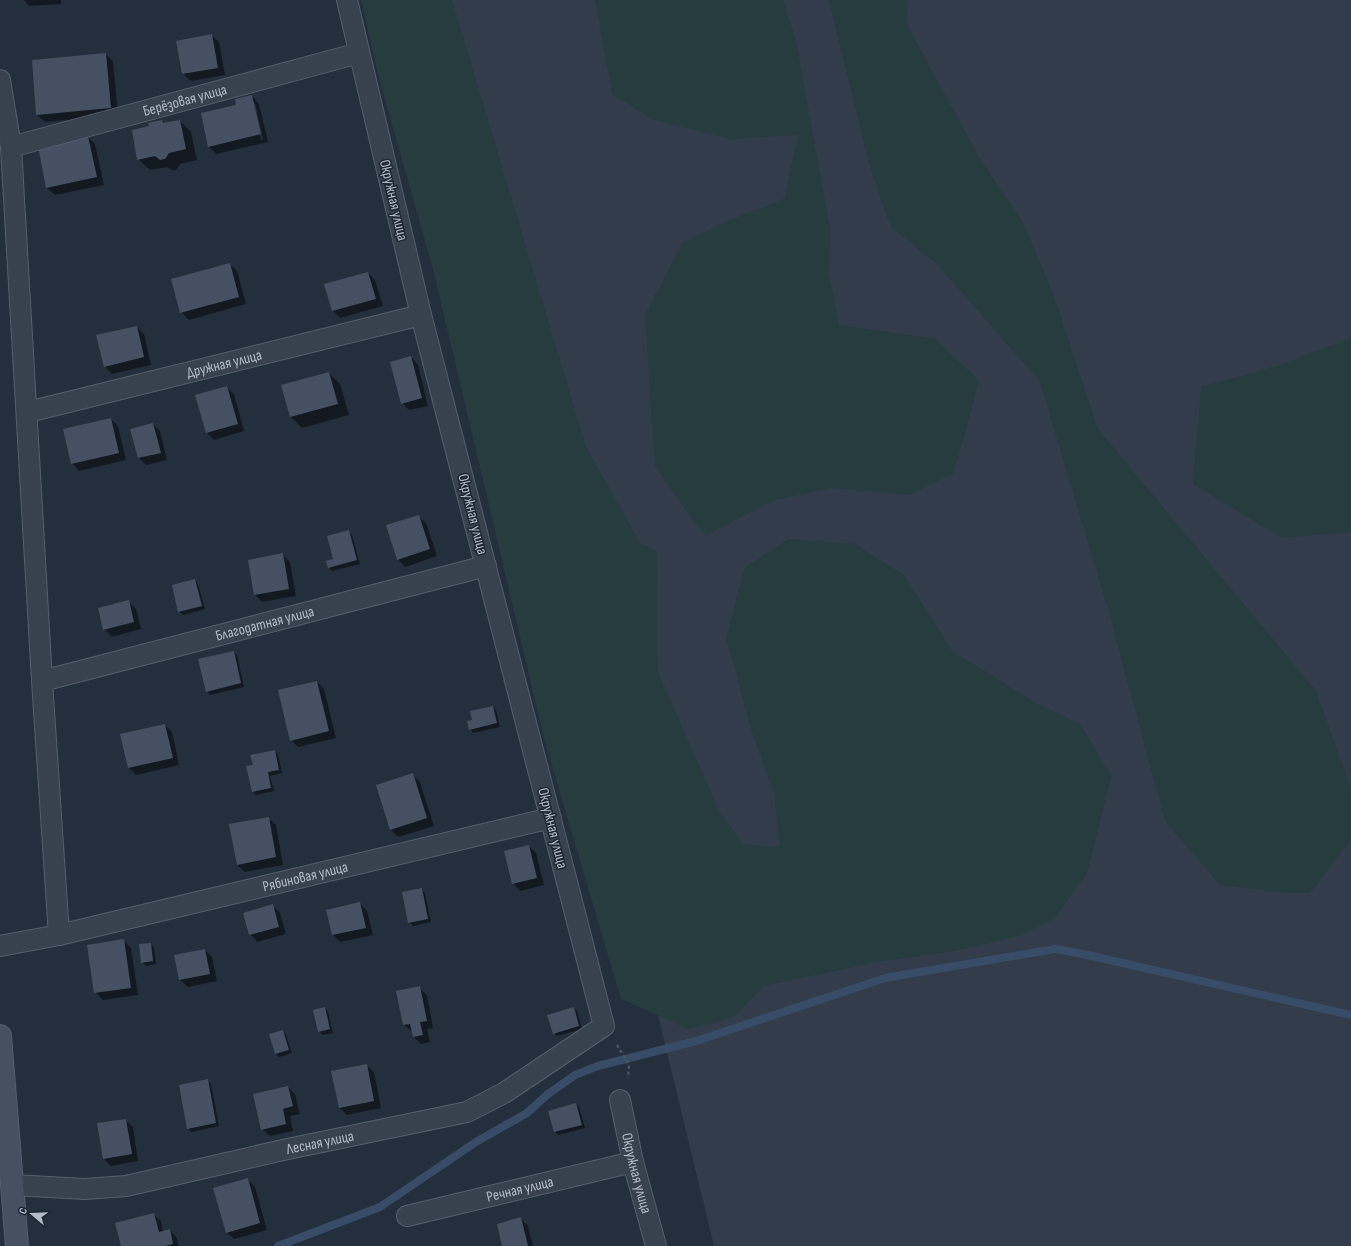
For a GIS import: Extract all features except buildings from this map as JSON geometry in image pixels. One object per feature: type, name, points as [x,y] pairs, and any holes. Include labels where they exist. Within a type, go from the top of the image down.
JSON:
[{"type":"main road","points":[[0,1036],[3,1107],[13,1185],[18,1246]]},
{"type":"street","name":"Окружная улица","points":[[347,0],[421,315],[604,1026]]},
{"type":"street","name":"Берёзовая улица","points":[[11,146],[359,53]]},
{"type":"street","points":[[0,80],[11,146],[28,412],[42,681],[59,936]]},
{"type":"street","name":"Дружная улица","points":[[28,412],[421,315]]},
{"type":"street","name":"Благодатная улица","points":[[42,681],[486,566]]},
{"type":"street","name":"Рябиновая улица","points":[[0,946],[59,936],[551,818]]},
{"type":"street","name":"Лесная улица","points":[[13,1185],[85,1189],[126,1186],[283,1150],[467,1112],[504,1093],[604,1026]]},
{"type":"street","name":"Окружная улица","points":[[620,1100],[633,1162],[656,1246]]},
{"type":"street","name":"Речная улица","points":[[407,1216],[633,1162]]},
{"type":"path","points":[[624,1054],[629,1065]]},
{"type":"shaded area","points":[[411,0],[1351,0],[1351,1246],[714,1246]]},
{"type":"green space","points":[[361,0],[452,0],[586,447],[641,544],[657,551],[658,672],[719,811],[744,845],[780,847],[774,793],[753,735],[726,638],[745,567],[789,539],[855,544],[904,575],[952,651],[1036,703],[1080,724],[1111,776],[1087,873],[1055,918],[1019,936],[955,951],[876,962],[764,986],[734,1017],[689,1029],[621,999],[545,742],[433,269],[380,82]]},
{"type":"green space","points":[[595,0],[783,0],[796,41],[830,229],[829,272],[839,325],[936,339],[979,381],[954,473],[909,495],[831,488],[775,500],[706,535],[697,526],[655,466],[645,315],[682,243],[730,220],[784,199],[798,135],[730,139],[654,120],[612,94]]},
{"type":"green space","points":[[829,0],[908,0],[906,23],[980,159],[1022,220],[1053,293],[1098,429],[1316,691],[1351,789],[1351,840],[1310,893],[1279,892],[1220,885],[1165,821],[1107,606],[1040,382],[937,264],[891,227],[868,159]]},
{"type":"green space","points":[[1351,338],[1351,532],[1282,538],[1193,484],[1201,387],[1280,365]]},
{"type":"waterway","points":[[278,1246],[380,1207],[476,1142],[527,1113],[548,1094],[575,1075],[598,1066],[696,1041],[885,978],[1055,949],[1083,954],[1351,1015]]}]
